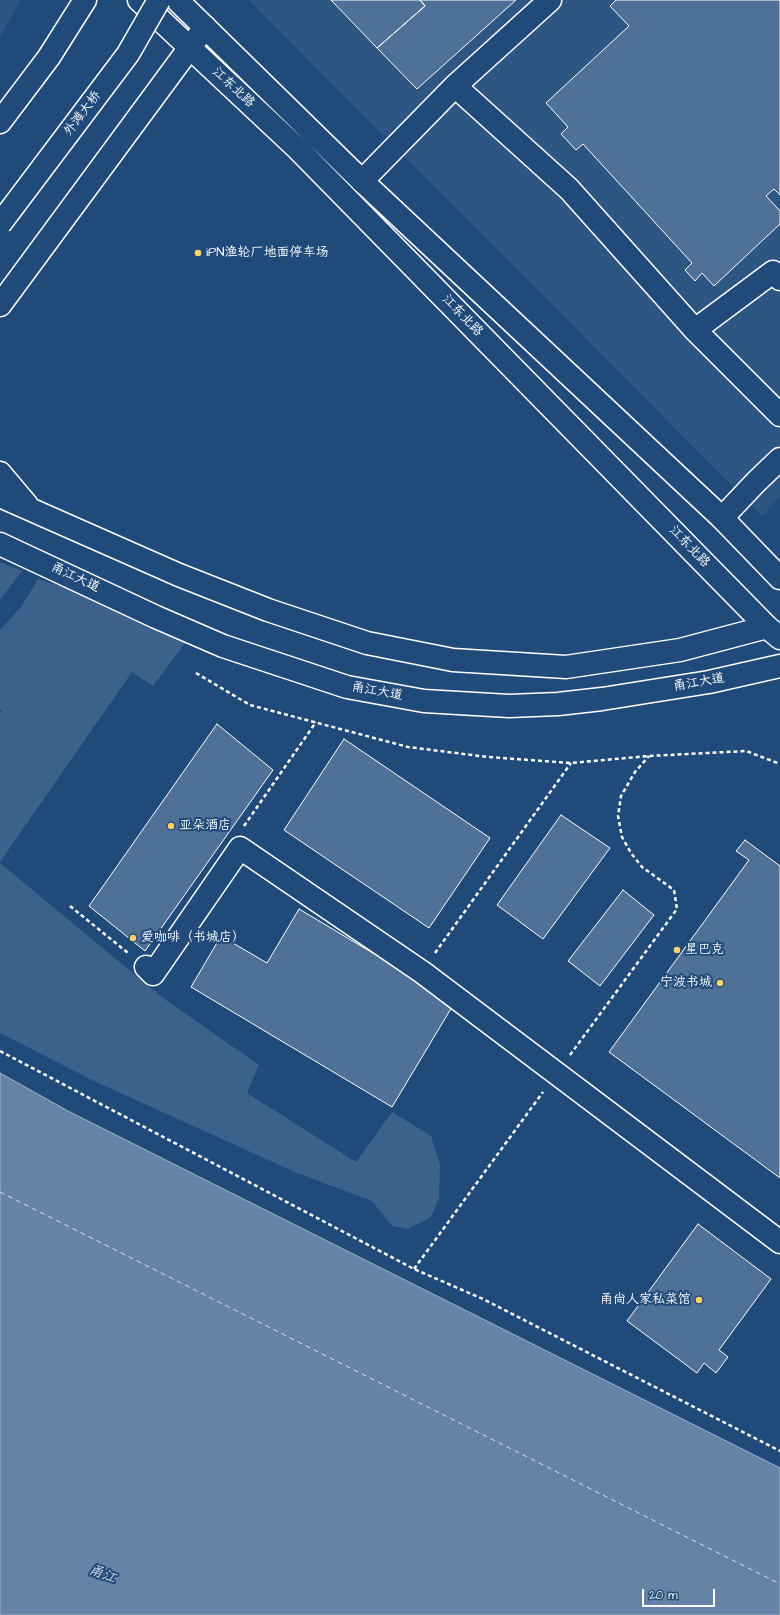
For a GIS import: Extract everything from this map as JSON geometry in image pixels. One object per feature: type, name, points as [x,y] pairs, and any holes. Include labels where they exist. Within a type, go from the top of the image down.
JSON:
[{"type":"street","points":[[0,122],[49,57],[85,0]]},
{"type":"street","name":"江东北路","points":[[139,0],[298,149],[774,632]]},
{"type":"street","name":"外滩大桥","points":[[0,224],[128,54],[159,0]]},
{"type":"street","name":"江东北路","points":[[177,0],[362,181],[722,518],[780,578]]},
{"type":"street","points":[[362,181],[455,86],[550,0]]},
{"type":"street","points":[[0,305],[205,27]]},
{"type":"street","points":[[455,86],[569,189],[695,330],[780,415]]},
{"type":"street","points":[[695,330],[773,272],[780,279]]},
{"type":"street","points":[[722,518],[756,482],[780,460]]},
{"type":"street","points":[[0,472],[31,509]]},
{"type":"street","points":[[0,496],[179,575],[268,610],[367,643],[453,660],[566,667],[680,650],[774,632]]},
{"type":"street","name":"甬江大道","points":[[0,544],[156,617],[223,646],[347,687],[424,701],[509,706],[558,704],[602,699],[709,682],[780,666]]},
{"type":"street","points":[[146,968],[153,974],[240,848],[422,972],[780,1242]]},
{"type":"path","points":[[196,673],[250,705],[408,747],[488,757],[571,763],[649,756],[746,751],[780,764]]},
{"type":"path","points":[[414,1269],[677,909],[674,890],[642,867],[631,853],[622,837],[618,816],[621,796],[635,772],[649,756]]},
{"type":"path","points":[[422,972],[571,763]]},
{"type":"path","points":[[0,1051],[414,1269],[482,1299],[780,1451]]},
{"type":"shaded area","points":[[0,0],[21,0],[0,37]]},
{"type":"shaded area","points":[[249,0],[780,0],[780,496],[762,516]]},
{"type":"shaded area","points":[[0,562],[22,571],[0,600]]},
{"type":"shaded area","points":[[38,579],[156,617],[186,642],[153,686],[132,672],[0,862],[0,714],[2,711],[0,709],[0,630],[21,607]]},
{"type":"shaded area","points":[[0,863],[163,998],[259,1065],[247,1093],[356,1162],[392,1112],[431,1136],[440,1165],[439,1198],[431,1217],[408,1229],[392,1226],[372,1201],[297,1173],[94,1081],[0,1033]]},
{"type":"water","name":"甬江","points":[[0,1073],[68,1111],[780,1468],[780,1615],[0,1615]]},
{"type":"building","points":[[331,0],[420,0],[425,6],[377,48]]},
{"type":"building","points":[[420,0],[516,0],[417,89],[377,48],[425,6]]},
{"type":"building","points":[[616,0],[780,0],[780,195],[774,189],[766,196],[780,211],[780,224],[714,286],[702,273],[695,281],[685,270],[692,263],[583,144],[576,150],[561,134],[568,127],[546,103],[629,26],[610,6]]},
{"type":"building","points":[[217,724],[273,770],[145,951],[89,906]]},
{"type":"building","points":[[344,739],[490,838],[429,928],[284,830]]},
{"type":"building","points":[[561,815],[610,848],[543,939],[497,905]]},
{"type":"building","name":"宁波书城","points":[[745,840],[780,866],[780,1178],[609,1052],[749,860],[736,851]]},
{"type":"building","points":[[623,890],[654,915],[600,986],[568,961]]},
{"type":"building","points":[[299,909],[455,1002],[392,1107],[191,987],[221,936],[267,963]]},
{"type":"building","name":"甬尚人家私菜馆","points":[[698,1224],[771,1279],[719,1350],[728,1357],[716,1373],[704,1363],[697,1373],[627,1321]]},
{"type":"ferry route","points":[[0,1192],[780,1584]]},
{"type":"place","name":"iPN渔轮厂地面停车场","points":[[198,253]]},
{"type":"place","name":"亚朵酒店","points":[[171,826]]},
{"type":"place","name":"爱咖啡（书城店）","points":[[133,938]]},
{"type":"place","name":"星巴克","points":[[677,950]]},
{"type":"place","name":"宁波书城","points":[[720,983]]},
{"type":"place","name":"甬尚人家私菜馆","points":[[699,1300]]}]
